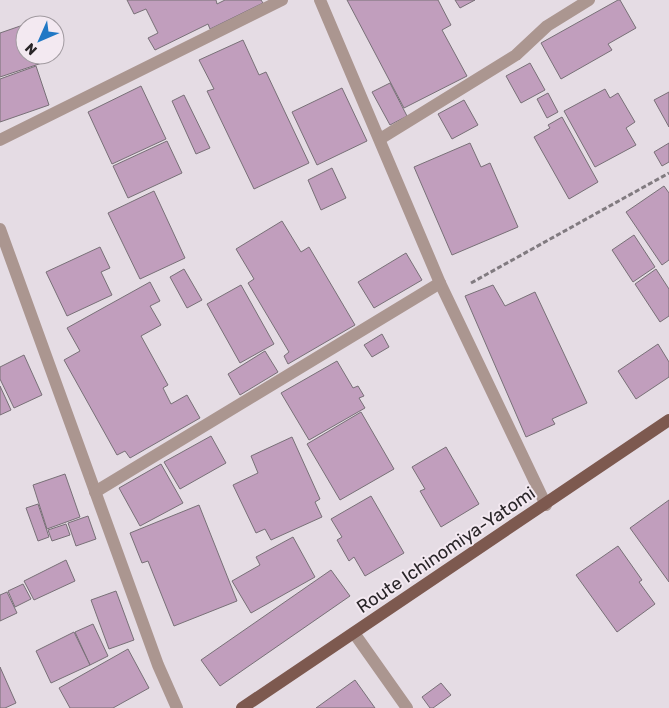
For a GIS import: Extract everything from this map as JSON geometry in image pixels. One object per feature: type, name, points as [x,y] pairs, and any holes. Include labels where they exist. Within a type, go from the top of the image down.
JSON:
[{"type":"main road","name":"Route Ichinomiya-Yatomi","points":[[242,708],[669,420]]},
{"type":"street","points":[[0,140],[282,0]]},
{"type":"street","points":[[320,0],[440,282],[546,504]]},
{"type":"street","points":[[380,139],[516,55],[547,26],[589,0]]},
{"type":"street","points":[[0,228],[158,665],[177,708]]},
{"type":"street","points":[[95,492],[440,282]]},
{"type":"street","points":[[354,633],[407,708]]},
{"type":"path","points":[[447,296],[669,173]]},
{"type":"building","points":[[127,0],[216,0],[217,4],[225,0],[261,0],[263,3],[210,29],[208,24],[155,50],[148,38],[158,33],[146,9],[134,14]]},
{"type":"building","points":[[347,0],[438,0],[451,25],[442,30],[467,76],[404,108]]},
{"type":"building","points":[[455,0],[475,0],[460,8]]},
{"type":"building","points":[[620,0],[636,28],[608,44],[612,50],[561,79],[541,43]]},
{"type":"building","points":[[15,28],[15,65],[36,65],[0,77],[0,33]]},
{"type":"building","points":[[243,40],[259,75],[266,72],[309,163],[254,189],[207,91],[214,89],[199,60]]},
{"type":"building","points":[[530,63],[545,90],[521,103],[506,76]]},
{"type":"building","points":[[36,66],[49,105],[0,122],[0,79]]},
{"type":"building","points":[[390,83],[407,116],[390,125],[372,92]]},
{"type":"building","points":[[141,86],[166,139],[112,164],[88,112]]},
{"type":"building","points":[[342,88],[367,141],[317,165],[292,112]]},
{"type":"building","points":[[605,89],[610,98],[618,93],[635,122],[626,128],[636,145],[595,167],[564,111]]},
{"type":"building","points":[[669,92],[669,127],[654,100]]},
{"type":"building","points":[[548,93],[558,112],[547,118],[537,99]]},
{"type":"building","points":[[184,95],[210,148],[196,154],[172,101]]},
{"type":"building","points":[[464,100],[478,125],[452,139],[438,114]]},
{"type":"building","points":[[562,117],[598,182],[569,199],[534,137],[550,128],[548,125]]},
{"type":"building","points":[[167,141],[182,173],[128,198],[113,166]]},
{"type":"building","points":[[470,143],[481,167],[490,163],[518,227],[452,255],[414,167]]},
{"type":"building","points":[[669,143],[669,162],[662,166],[654,152]]},
{"type":"building","points":[[332,168],[346,198],[321,210],[308,180]]},
{"type":"building","points":[[664,186],[669,193],[669,260],[662,265],[626,212]]},
{"type":"building","points":[[154,191],[185,258],[140,279],[108,213]]},
{"type":"building","points":[[282,221],[301,252],[309,247],[355,325],[288,364],[284,356],[289,352],[248,283],[254,279],[236,249]]},
{"type":"building","points":[[634,235],[655,267],[633,282],[612,250]]},
{"type":"building","points":[[100,247],[110,268],[101,272],[112,295],[67,316],[46,272]]},
{"type":"building","points":[[406,253],[422,280],[374,308],[358,282]]},
{"type":"building","points":[[184,269],[202,300],[187,308],[170,277]]},
{"type":"building","points":[[656,269],[669,289],[669,316],[660,322],[635,284]]},
{"type":"building","points":[[150,282],[160,301],[150,306],[161,325],[141,336],[168,385],[163,388],[171,404],[187,395],[200,418],[130,458],[125,451],[117,455],[64,360],[80,351],[67,328]]},
{"type":"building","points":[[241,285],[274,344],[240,363],[207,304]]},
{"type":"building","points":[[493,285],[505,306],[535,292],[587,403],[552,419],[555,424],[526,437],[465,296]]},
{"type":"building","points":[[382,334],[389,347],[372,357],[364,345]]},
{"type":"building","points":[[658,344],[669,362],[669,377],[636,399],[618,371]]},
{"type":"building","points":[[265,351],[278,372],[240,395],[228,374]]},
{"type":"building","points":[[24,355],[42,395],[14,408],[0,379],[0,367]]},
{"type":"building","points":[[337,361],[353,388],[358,386],[364,396],[359,398],[365,408],[309,440],[281,393]]},
{"type":"building","points":[[0,386],[11,410],[0,415]]},
{"type":"building","points":[[361,412],[394,469],[340,500],[307,444]]},
{"type":"building","points":[[211,436],[226,463],[180,489],[164,462]]},
{"type":"building","points":[[292,437],[320,499],[315,502],[322,517],[271,540],[265,529],[256,533],[233,485],[258,473],[251,456]]},
{"type":"building","points":[[446,447],[479,504],[441,527],[420,491],[425,489],[412,467]]},
{"type":"building","points":[[161,464],[183,503],[140,526],[119,488]]},
{"type":"building","points":[[65,474],[80,517],[47,529],[33,485]]},
{"type":"building","points":[[371,496],[404,553],[365,576],[354,557],[349,561],[337,540],[342,537],[331,519]]},
{"type":"building","points":[[669,500],[669,582],[630,528]]},
{"type":"building","points":[[38,504],[49,537],[38,541],[26,508]]},
{"type":"building","points":[[199,505],[237,601],[174,626],[148,561],[142,563],[130,533]]},
{"type":"building","points":[[88,516],[96,539],[76,546],[68,523]]},
{"type":"building","points":[[66,524],[70,535],[52,541],[48,530]]},
{"type":"building","points":[[293,537],[315,577],[251,613],[232,581],[260,565],[256,557]]},
{"type":"building","points":[[618,546],[642,580],[639,582],[655,604],[617,632],[576,575]]},
{"type":"building","points":[[66,560],[75,581],[34,600],[24,581]]},
{"type":"building","points":[[331,570],[350,596],[220,686],[201,660]]},
{"type":"building","points":[[23,584],[31,599],[15,607],[8,591]]},
{"type":"building","points":[[116,591],[134,640],[109,649],[91,600]]},
{"type":"building","points":[[7,592],[17,613],[0,621],[0,595]]},
{"type":"building","points":[[93,624],[108,656],[90,665],[75,632]]},
{"type":"building","points":[[74,632],[90,665],[51,683],[36,651]]},
{"type":"building","points":[[128,649],[149,688],[113,708],[70,708],[59,688]]},
{"type":"building","points":[[0,667],[16,703],[5,708],[0,708]]},
{"type":"building","points":[[355,680],[375,708],[316,708]]},
{"type":"building","points":[[441,683],[451,695],[433,708],[430,708],[422,697]]}]
